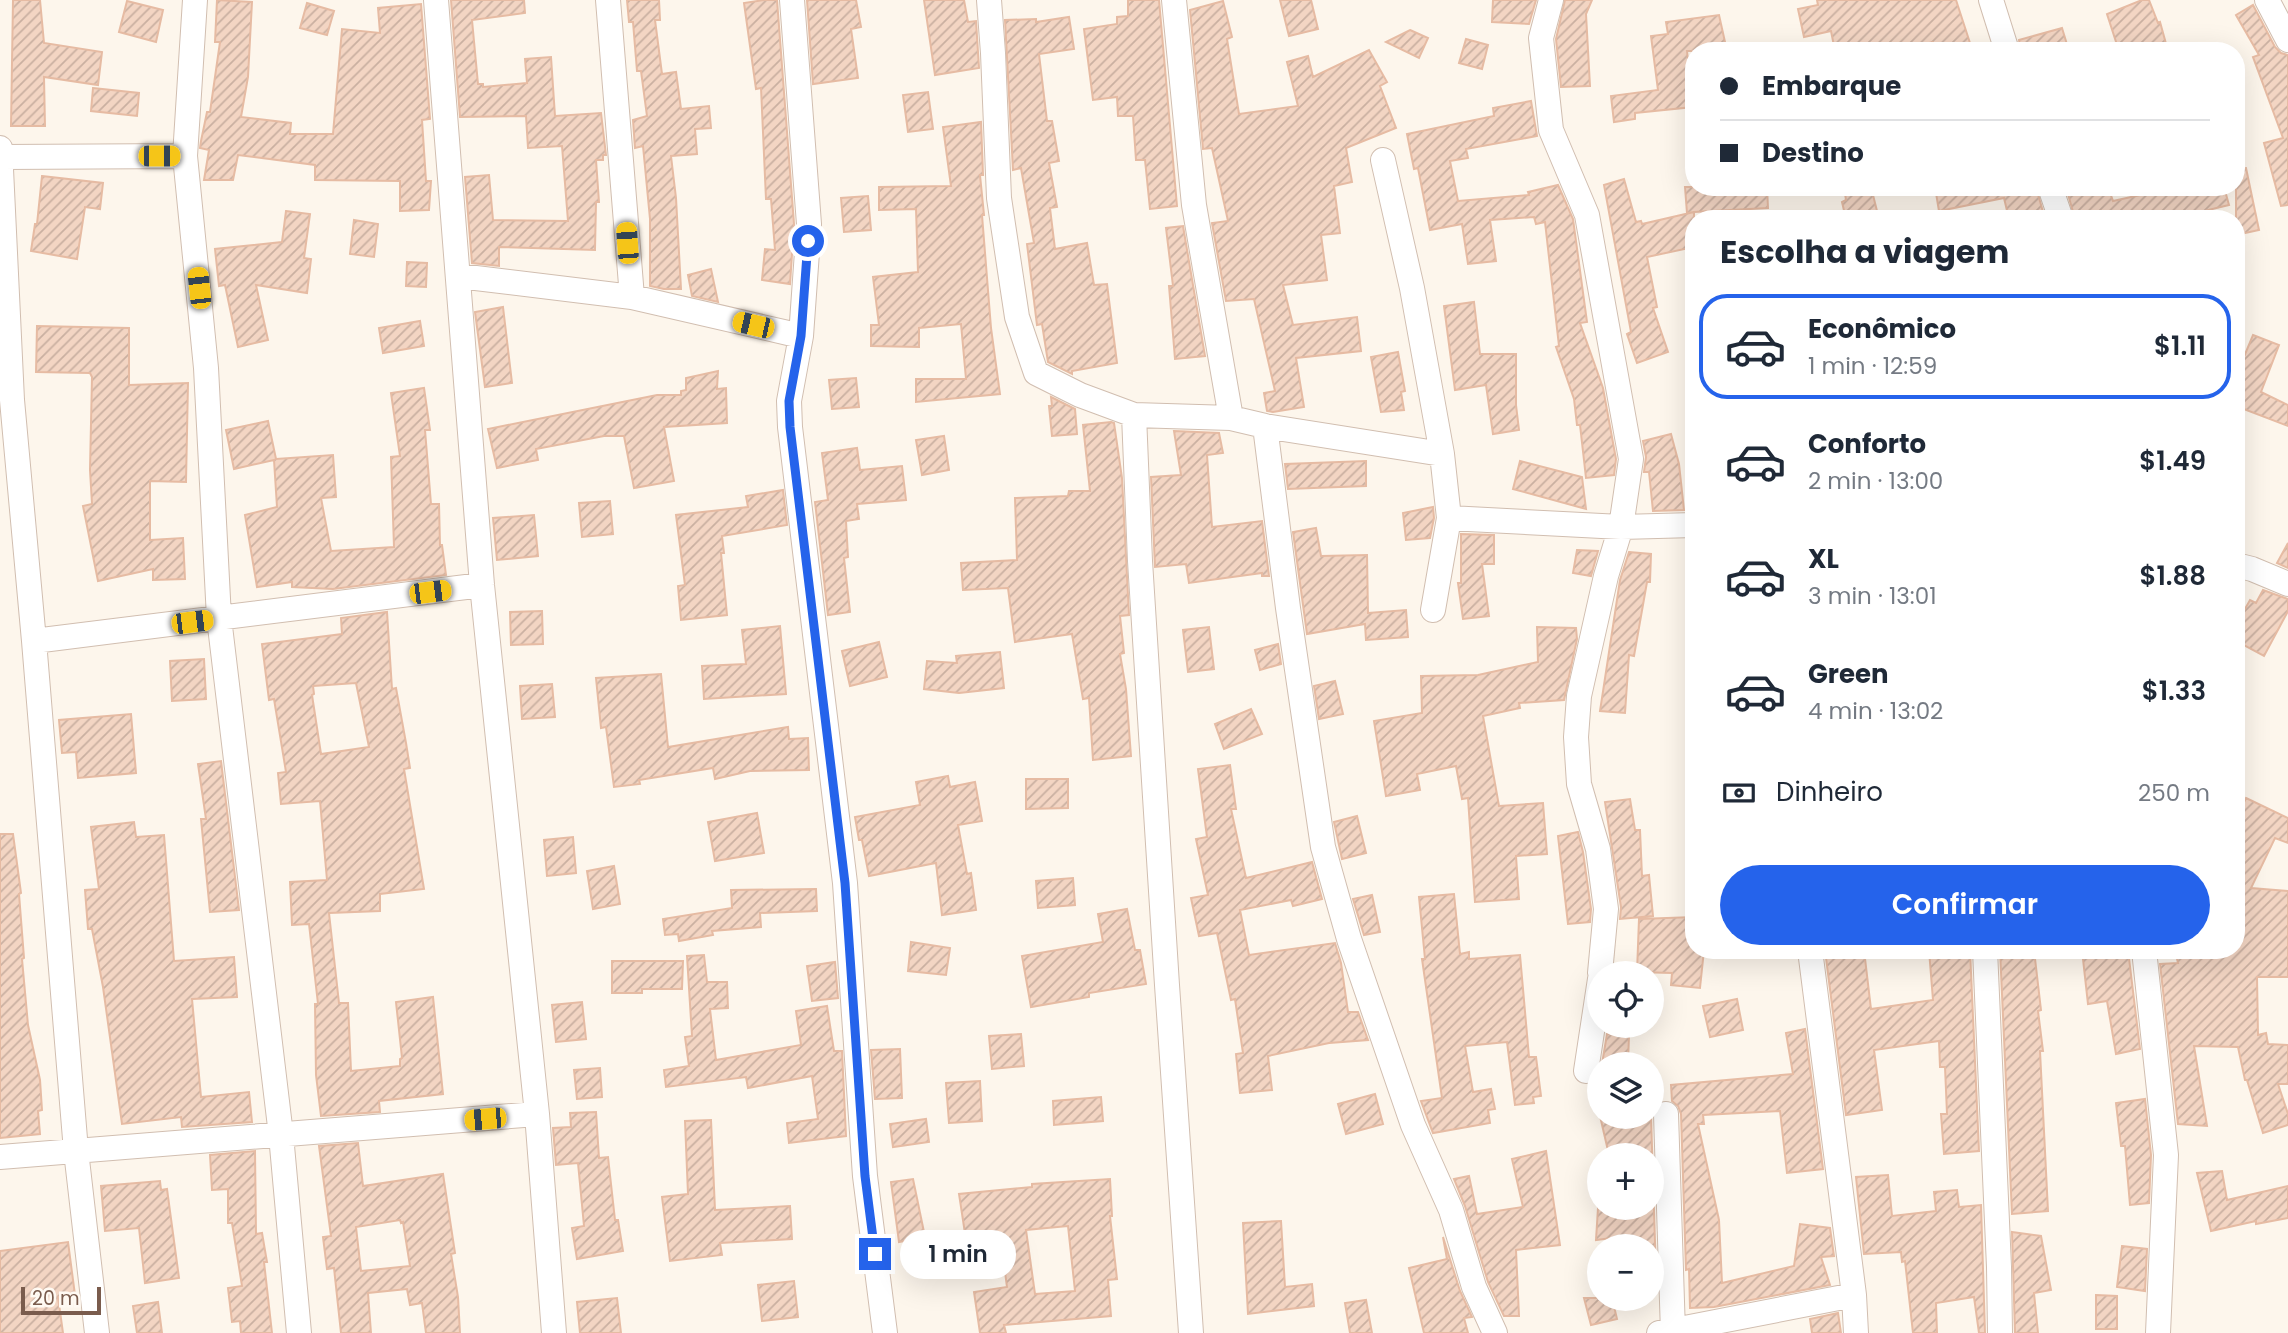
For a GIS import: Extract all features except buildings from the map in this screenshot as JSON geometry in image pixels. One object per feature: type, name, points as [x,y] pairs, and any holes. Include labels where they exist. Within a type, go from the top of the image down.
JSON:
[{"type":"street","points":[[195,0],[186,156],[206,368],[219,618],[281,1135],[299,1333]]},
{"type":"street","points":[[436,0],[482,585],[537,1114],[554,1333]]},
{"type":"street","points":[[608,0],[632,297]]},
{"type":"street","points":[[792,0],[809,224],[801,336],[789,401],[790,427],[845,883],[865,1176],[885,1333]]},
{"type":"street","points":[[989,0],[999,198],[1017,317],[1037,373],[1080,395],[1134,415],[1231,418],[1265,426],[1442,454]]},
{"type":"street","points":[[1174,0],[1194,205],[1231,418]]},
{"type":"street","points":[[1551,0],[1541,38],[1551,130],[1587,215],[1631,459],[1621,527],[1606,576],[1579,696],[1576,737],[1579,784],[1598,849],[1606,909],[1601,961]]},
{"type":"street","points":[[1991,0],[2004,42]]},
{"type":"street","points":[[2267,0],[2288,40]]},
{"type":"street","points":[[97,1333],[76,1152],[12,400],[1,153],[186,156]]},
{"type":"street","points":[[1382,160],[1412,288],[1442,454],[1448,518],[1433,610]]},
{"type":"street","points":[[459,276],[632,297],[801,336]]},
{"type":"street","points":[[1134,415],[1140,561],[1191,1333]]},
{"type":"street","points":[[1265,426],[1323,846],[1349,939],[1413,1125],[1451,1210],[1474,1287],[1495,1333]]},
{"type":"street","points":[[1448,518],[1621,527],[1685,525]]},
{"type":"street","points":[[2245,567],[2288,584]]},
{"type":"street","points":[[34,641],[482,585]]},
{"type":"street","points":[[1811,959],[1854,1295],[1856,1333]]},
{"type":"street","points":[[1985,959],[2000,1333]]},
{"type":"street","points":[[2145,959],[2166,1155],[2158,1333]]},
{"type":"street","points":[[1586,1071],[1591,1038]]},
{"type":"street","points":[[0,1157],[537,1114]]},
{"type":"street","points":[[1666,1114],[1668,1332],[1854,1295]]},
{"type":"route","points":[[808,241],[801,336],[789,401],[790,427],[845,883],[865,1176],[875,1254]]}]
